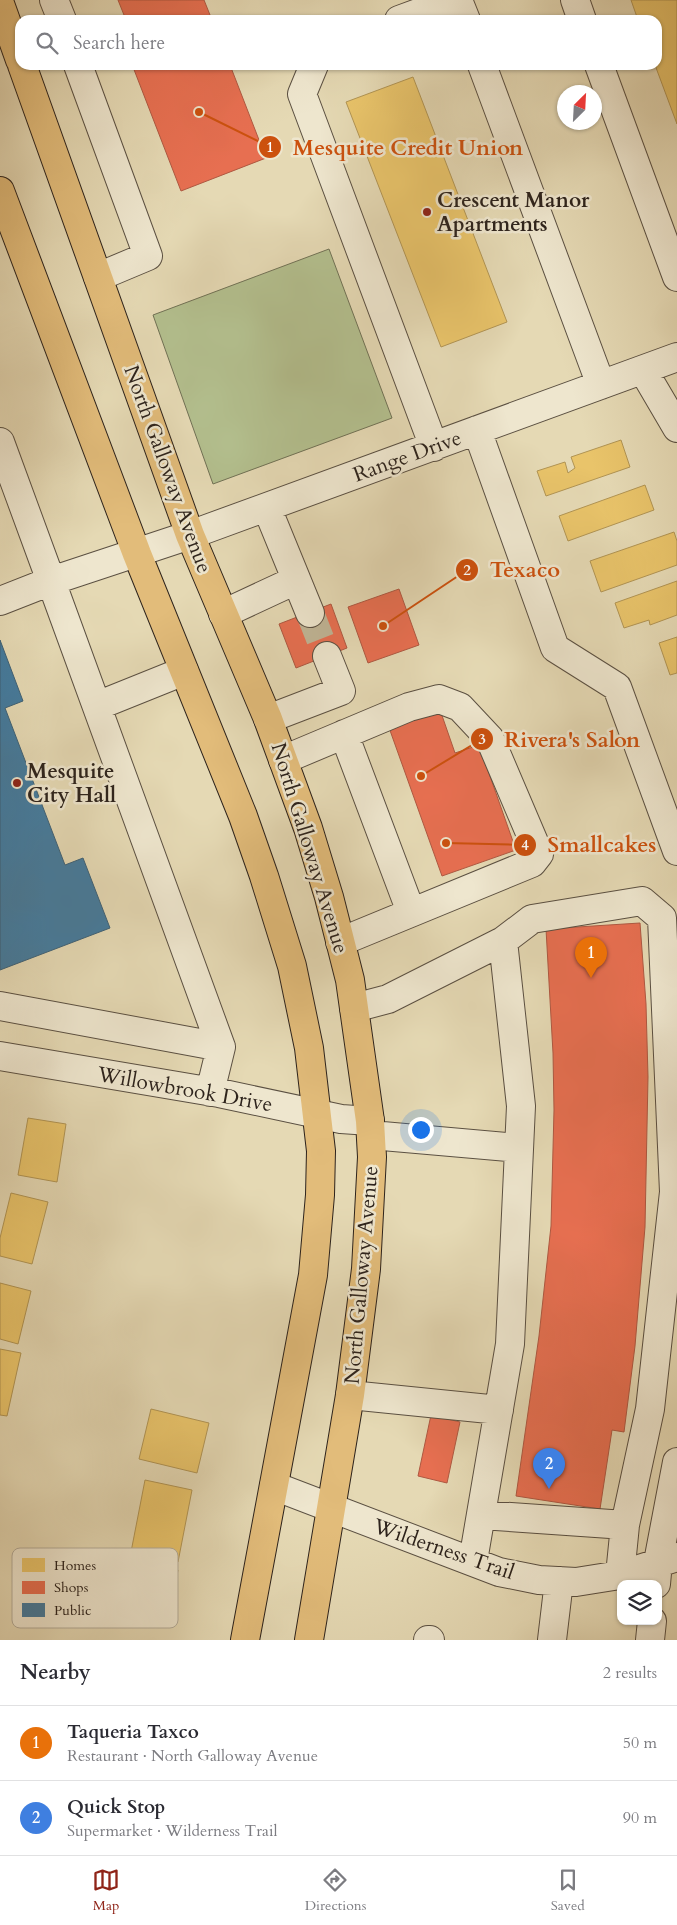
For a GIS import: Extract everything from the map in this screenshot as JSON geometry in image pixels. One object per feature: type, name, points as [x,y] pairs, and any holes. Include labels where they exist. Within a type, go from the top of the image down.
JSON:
[{"type":"main road","points":[[0,4],[15,46]]},
{"type":"main road","name":"North Galloway Avenue","points":[[24,70],[190,535],[268,719],[308,828],[350,980],[371,1128],[372,1157],[366,1269],[350,1395],[309,1640]]},
{"type":"main road","points":[[0,191],[137,554],[243,816],[292,966],[308,1048],[321,1151],[320,1195],[313,1275],[245,1640]]},
{"type":"street","points":[[54,0],[60,15]]},
{"type":"street","points":[[412,15],[453,0]]},
{"type":"street","points":[[458,0],[464,15]]},
{"type":"street","points":[[575,0],[580,15]]},
{"type":"street","points":[[80,70],[148,256],[98,277]]},
{"type":"street","points":[[312,70],[302,94],[434,446]]},
{"type":"street","points":[[484,70],[601,385]]},
{"type":"street","points":[[601,70],[677,277]]},
{"type":"street","name":"Range Drive","points":[[0,601],[51,581],[137,554],[266,508],[677,357]]},
{"type":"street","points":[[643,370],[677,428]]},
{"type":"street","points":[[477,430],[555,648],[618,687],[677,851]]},
{"type":"street","points":[[0,442],[221,1047],[210,1092]]},
{"type":"street","points":[[266,508],[310,612]]},
{"type":"street","points":[[223,614],[296,580]]},
{"type":"street","points":[[268,719],[341,691],[327,656]]},
{"type":"street","points":[[96,706],[184,671]]},
{"type":"street","points":[[283,760],[409,707],[439,699],[460,707],[490,739],[539,854],[532,863],[340,942]]},
{"type":"street","points":[[344,734],[411,912]]},
{"type":"street","points":[[354,1008],[388,999],[503,941],[532,919],[642,901],[662,918],[674,1192],[650,1409],[625,1525],[620,1575]]},
{"type":"street","points":[[473,1562],[510,1344],[521,1106],[503,941]]},
{"type":"street","points":[[0,1006],[221,1047]]},
{"type":"street","name":"Willowbrook Drive","points":[[0,1056],[210,1092],[317,1113],[371,1128],[519,1148]]},
{"type":"street","points":[[350,1395],[499,1410]]},
{"type":"street","points":[[664,1568],[677,1462]]},
{"type":"street","name":"Wilderness Trail","points":[[274,1486],[499,1572],[539,1580],[576,1582],[664,1568]]},
{"type":"street","points":[[481,1515],[625,1525]]},
{"type":"street","points":[[552,1640],[559,1581]]},
{"type":"street","points":[[650,1640],[652,1625]]},
{"type":"green space","points":[[329,249],[392,418],[213,484],[153,315]]},
{"type":"building: Homes","points":[[631,0],[677,0],[677,124],[657,70],[662,70],[662,15],[636,15]]},
{"type":"building: Homes","name":"Crescent Manor Apartments","points":[[413,77],[507,322],[441,347],[346,102]]},
{"type":"building: Homes","points":[[621,440],[630,467],[546,496],[537,471],[565,462],[568,473],[575,468],[571,457]]},
{"type":"building: Homes","points":[[645,485],[654,510],[568,541],[559,516]]},
{"type":"building: Homes","points":[[674,532],[677,541],[677,565],[601,592],[590,561]]},
{"type":"building: Homes","points":[[677,581],[677,615],[650,625],[649,620],[624,628],[615,603]]},
{"type":"building: Homes","points":[[677,637],[677,673],[670,675],[659,643]]},
{"type":"building: Homes","points":[[28,1118],[66,1124],[57,1182],[18,1175]]},
{"type":"building: Homes","points":[[11,1193],[48,1202],[32,1264],[0,1256],[0,1238]]},
{"type":"building: Homes","points":[[0,1283],[31,1291],[18,1344],[0,1339]]},
{"type":"building: Homes","points":[[0,1349],[21,1353],[7,1416],[0,1415]]},
{"type":"building: Homes","points":[[151,1409],[209,1423],[197,1473],[139,1459]]},
{"type":"building: Homes","points":[[145,1480],[192,1490],[178,1562],[178,1548],[132,1548]]},
{"type":"building: Shops","points":[[118,0],[204,0],[210,15],[124,15]]},
{"type":"building: Shops","points":[[134,70],[232,70],[266,158],[181,191]]},
{"type":"building: Shops","points":[[399,589],[419,645],[368,663],[348,607]]},
{"type":"building: Shops","points":[[331,604],[347,648],[296,668],[279,624]]},
{"type":"building: Shops","points":[[438,704],[455,753],[479,745],[516,850],[442,876],[387,722]]},
{"type":"building: Shops","points":[[640,923],[646,1004],[648,1077],[645,1227],[635,1346],[624,1432],[612,1430],[600,1509],[516,1496],[539,1336],[551,1226],[554,1110],[553,1053],[546,929]]},
{"type":"building: Shops","points":[[431,1415],[460,1422],[447,1483],[418,1476]]},
{"type":"building: Public","name":"Mesquite City Hall","points":[[0,640],[23,701],[5,708],[65,865],[83,858],[110,928],[0,970]]},
{"type":"tunnel","points":[[310,613],[327,656]]},
{"type":"place","name":"Mesquite Credit Union","points":[[199,112]]},
{"type":"place","name":"Crescent Manor Apartments","points":[[427,212]]},
{"type":"place","name":"Texaco","points":[[383,626]]},
{"type":"place","name":"Rivera's Salon","points":[[421,776]]},
{"type":"place","name":"Mesquite City Hall","points":[[17,783]]},
{"type":"place","name":"Smallcakes","points":[[446,843]]},
{"type":"place","name":"Taqueria Taxco","points":[[591,978]]},
{"type":"place","name":"Quick Stop","points":[[549,1489]]}]
